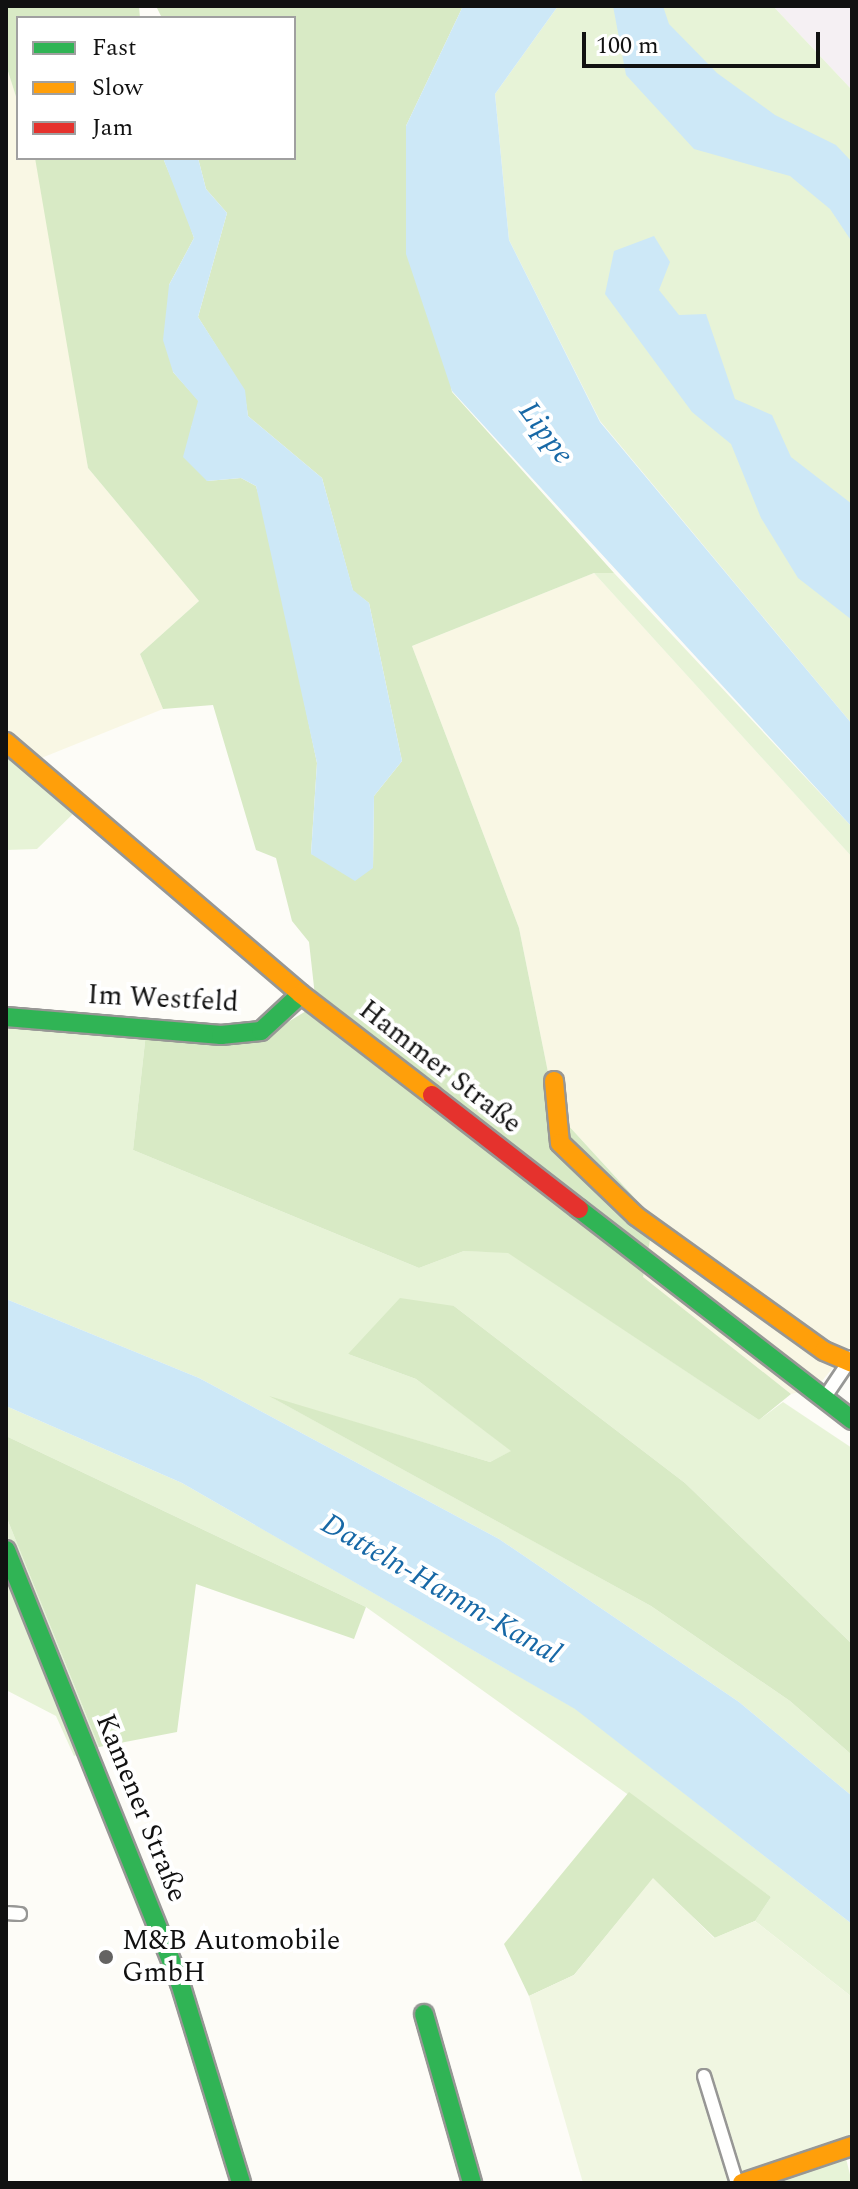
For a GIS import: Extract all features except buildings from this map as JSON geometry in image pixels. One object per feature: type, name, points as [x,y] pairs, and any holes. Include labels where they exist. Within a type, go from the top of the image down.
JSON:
[{"type":"main road","name":"Hammer Straße","points":[[6,742],[301,994],[852,1420]]},
{"type":"main road","name":"Im Westfeld","points":[[6,1017],[221,1035],[261,1031],[301,994]]},
{"type":"main road","name":"Hammer Straße","points":[[554,1081],[560,1143],[636,1216],[824,1351],[851,1360]]},
{"type":"main road","name":"Kamener Straße","points":[[6,1550],[180,1983],[241,2183]]},
{"type":"main road","points":[[424,2014],[472,2183]]},
{"type":"main road","points":[[740,2183],[852,2146]]},
{"type":"street","points":[[823,1400],[851,1360]]},
{"type":"street","points":[[6,1913],[20,1914]]},
{"type":"street","points":[[704,2076],[740,2183]]},
{"type":"shaded area","points":[[773,6],[852,6],[852,90]]},
{"type":"shaded area","points":[[6,65],[16,97],[16,160],[36,160],[47,195],[88,468],[199,601],[140,654],[163,709],[29,763],[6,743]]},
{"type":"shaded area","points":[[594,573],[852,857],[852,1345],[816,1388],[791,1394],[642,1277],[654,1219],[556,1112],[519,928],[412,646]]},
{"type":"green space","points":[[6,6],[139,6],[140,16],[16,16],[16,97],[6,65]]},
{"type":"green space","points":[[156,6],[463,6],[406,126],[452,392],[614,573],[594,573],[412,646],[519,928],[556,1112],[654,1219],[643,1277],[791,1394],[759,1420],[508,1253],[464,1251],[419,1268],[133,1150],[146,1033],[255,1042],[316,1005],[309,942],[292,921],[276,858],[256,850],[213,705],[163,709],[140,654],[199,601],[88,468],[35,160],[164,160],[185,211],[194,238],[169,285],[173,372],[198,400],[200,416],[191,427],[207,481],[241,478],[256,486],[267,523],[317,763],[311,854],[373,868],[374,796],[402,761],[369,603],[353,591],[322,478],[248,416],[244,390],[198,317],[227,213],[206,189],[199,160],[296,160],[296,16],[161,16]]},
{"type":"green space","points":[[558,6],[773,6],[852,90],[852,724],[600,421],[509,240],[495,94]]},
{"type":"green space","points":[[594,573],[614,573],[852,827],[852,857]]},
{"type":"green space","points":[[6,743],[80,807],[37,849],[6,850]]},
{"type":"green space","points":[[6,1020],[146,1033],[133,1150],[419,1268],[464,1251],[508,1252],[759,1420],[783,1402],[852,1448],[852,1644],[685,1483],[454,1306],[348,1354],[416,1379],[512,1451],[490,1462],[273,1398],[651,1606],[790,1701],[852,1755],[852,1796],[739,1702],[499,1539],[199,1378],[6,1299]]},
{"type":"green space","points":[[400,1298],[454,1306],[685,1483],[852,1644],[852,1755],[790,1701],[651,1606],[269,1396],[490,1462],[511,1451],[416,1379],[348,1354]]},
{"type":"green space","points":[[6,1406],[182,1483],[576,1709],[852,1924],[852,1997],[755,1921],[771,1897],[366,1607],[6,1436]]},
{"type":"green space","points":[[6,1436],[366,1607],[354,1639],[196,1584],[177,1732],[99,1747],[6,1516]]},
{"type":"green space","points":[[6,1516],[99,1747],[74,1756],[56,1716],[6,1690]]},
{"type":"green space","points":[[629,1792],[771,1897],[755,1921],[715,1938],[653,1879],[574,1975],[529,1996],[504,1944]]},
{"type":"green space","points":[[653,1878],[714,1938],[755,1921],[852,1997],[852,2139],[719,2183],[583,2183],[529,1996],[574,1975]]},
{"type":"green space","points":[[842,2142],[852,2183],[719,2183]]},
{"type":"water","name":"Lippe","points":[[463,6],[558,6],[495,94],[509,240],[600,422],[852,724],[852,827],[452,391],[406,254],[406,126]]},
{"type":"water","points":[[613,6],[663,6],[669,24],[717,73],[775,115],[836,145],[852,162],[852,242],[830,209],[790,176],[694,149],[626,75]]},
{"type":"water","points":[[164,160],[199,160],[206,189],[227,213],[198,317],[245,390],[248,416],[322,478],[353,590],[369,603],[402,761],[374,796],[373,868],[355,881],[311,854],[317,763],[256,486],[241,478],[207,481],[183,457],[198,401],[173,372],[163,340],[169,285],[194,238]]},
{"type":"water","points":[[654,236],[670,262],[659,290],[679,315],[706,314],[735,399],[772,415],[791,457],[852,504],[852,620],[798,578],[761,518],[731,444],[692,412],[605,294],[614,251]]},
{"type":"water","name":"Datteln-Hamm-Kanal","points":[[6,1299],[199,1378],[499,1539],[739,1702],[852,1796],[852,1924],[575,1709],[182,1483],[6,1406]]},
{"type":"traffic: fast","points":[[6,1017],[221,1035],[261,1031],[301,994]]},
{"type":"traffic: fast","points":[[579,1209],[852,1420]]},
{"type":"traffic: fast","points":[[6,1550],[180,1983],[241,2183]]},
{"type":"traffic: fast","points":[[424,2014],[472,2183]]},
{"type":"traffic: slow","points":[[6,742],[301,994],[432,1095]]},
{"type":"traffic: slow","points":[[554,1081],[560,1143],[636,1216],[824,1351],[852,1363]]},
{"type":"traffic: slow","points":[[742,2183],[852,2146]]},
{"type":"traffic: jam","points":[[432,1095],[579,1209]]},
{"type":"place","name":"M&B Automobile GmbH","points":[[106,1957]]}]
